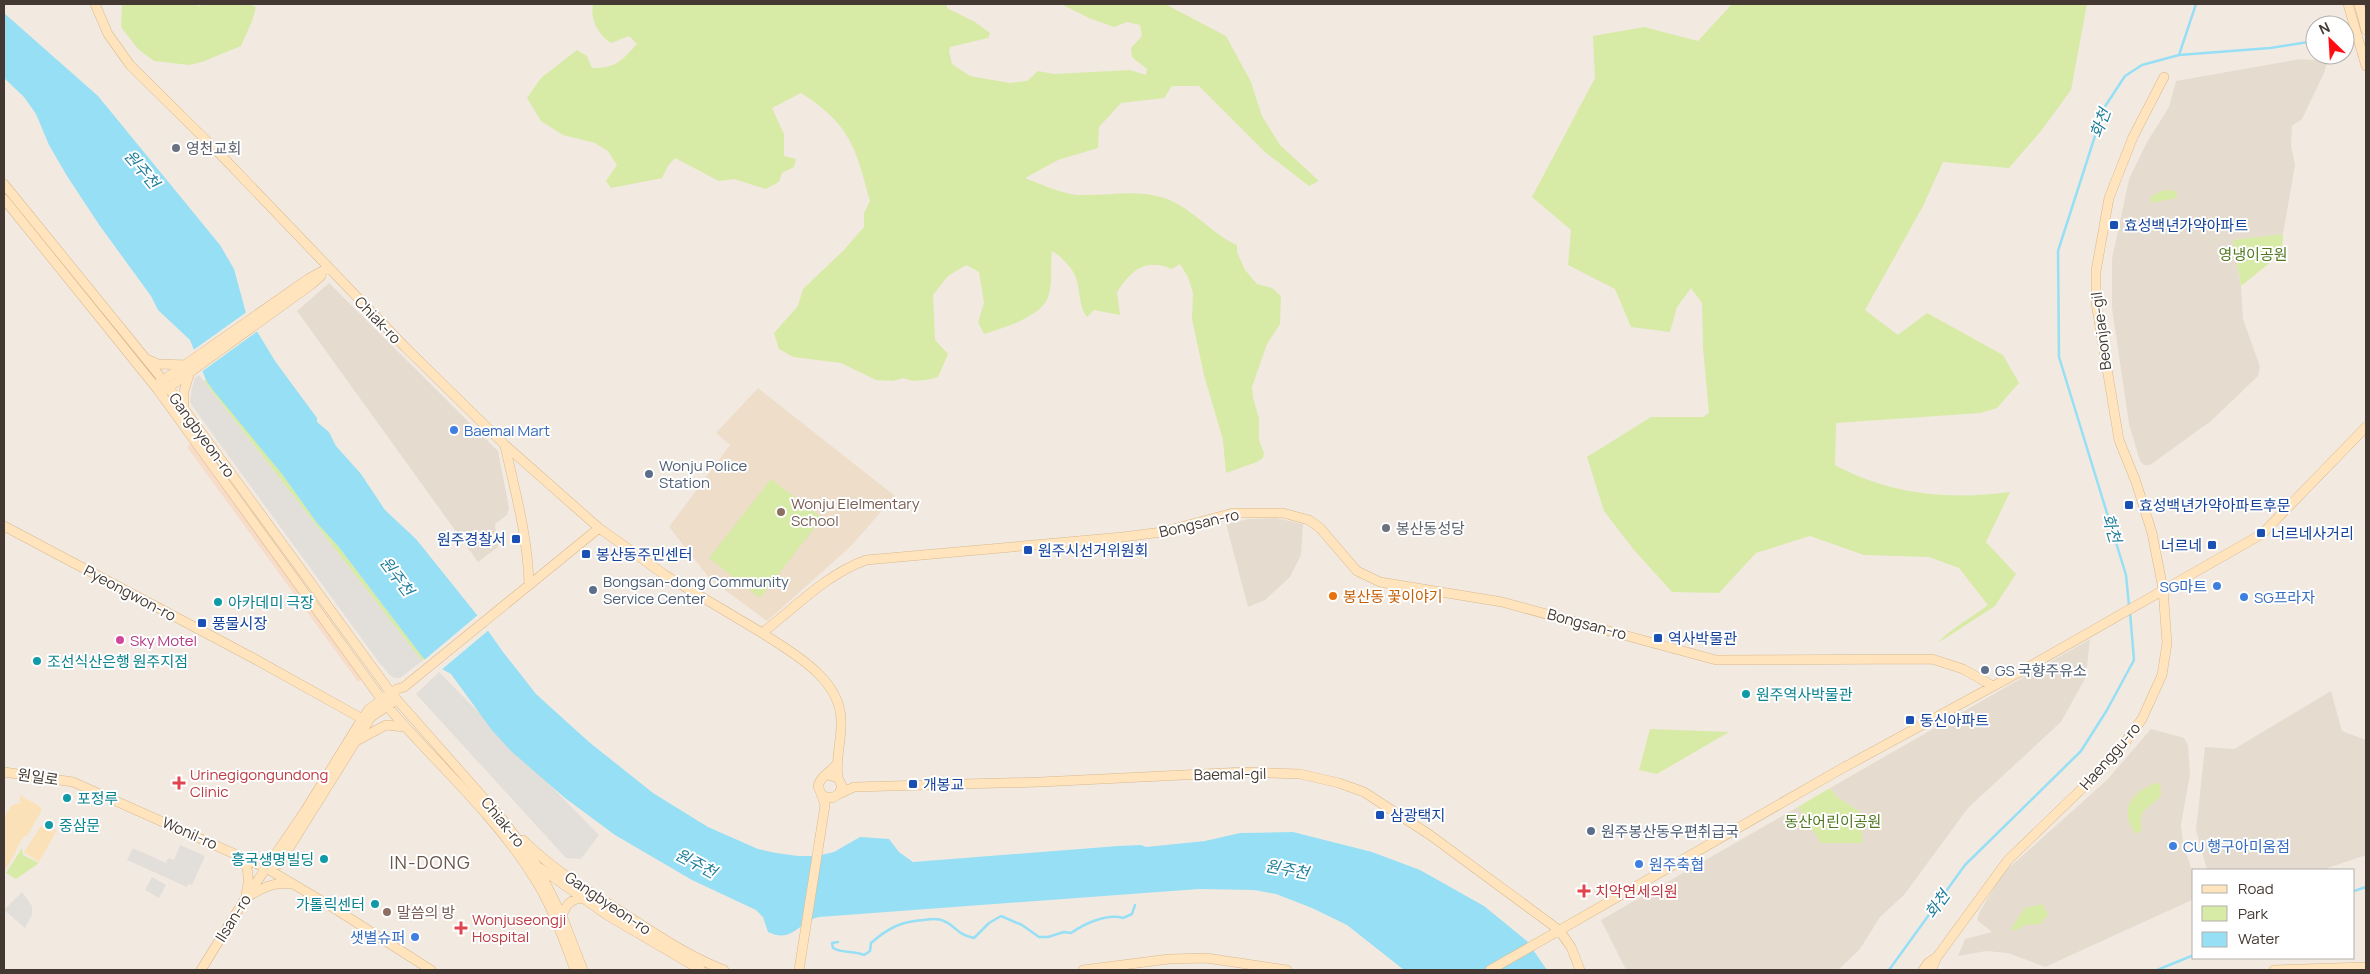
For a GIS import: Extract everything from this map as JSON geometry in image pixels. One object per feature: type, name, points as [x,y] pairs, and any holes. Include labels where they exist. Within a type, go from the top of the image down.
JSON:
[{"type":"street","name":"Chiak-ro","points":[[95,4],[108,34],[130,65],[218,152],[328,268],[505,445],[599,528]]},
{"type":"street","points":[[2348,4],[2362,44],[2366,66]]},
{"type":"street","points":[[2359,4],[2366,30]]},
{"type":"street","name":"Beonjae-gil","points":[[2163,589],[2152,533],[2136,482],[2119,440],[2101,339],[2096,271],[2109,198],[2133,137],[2164,77]]},
{"type":"street","name":"Gangbyeon-ro","points":[[4,184],[143,356],[162,387],[384,703]]},
{"type":"street","name":"Gangbyeon-ro","points":[[4,198],[162,387],[184,410],[394,696]]},
{"type":"street","points":[[162,387],[328,268]]},
{"type":"street","points":[[143,356],[181,373]]},
{"type":"street","points":[[181,373],[184,390],[184,410]]},
{"type":"street","points":[[1490,970],[1835,772],[2097,628],[2163,589],[2223,558],[2262,534],[2366,427]]},
{"type":"street","points":[[505,445],[528,560],[529,585]]},
{"type":"street","name":"Bongsan-ro","points":[[762,633],[822,584],[846,568],[866,560],[1089,542],[1162,532],[1234,513],[1264,512],[1295,515],[1309,520],[1320,528],[1357,572],[1380,582],[1502,602],[1716,660],[1932,659],[1963,669],[1993,686]]},
{"type":"street","name":"Pyeongwon-ro","points":[[4,526],[253,658],[365,721]]},
{"type":"street","points":[[308,812],[358,740],[369,709],[384,703],[394,696],[599,528],[673,580],[762,633],[807,664],[824,680],[840,707],[842,720],[836,765],[839,780],[832,799],[799,970]]},
{"type":"street","name":"Haenggu-ro","points":[[1931,970],[1938,957],[2008,860],[2093,778],[2126,741],[2142,719],[2162,675],[2167,643],[2163,589]]},
{"type":"street","name":"Chiak-ro","points":[[394,696],[503,820],[537,866],[562,916],[583,970]]},
{"type":"street","name":"Chiak-ro","points":[[384,703],[498,828],[534,876],[554,915],[575,970]]},
{"type":"street","points":[[308,812],[365,721]]},
{"type":"street","points":[[358,740],[386,724],[404,727]]},
{"type":"street","points":[[836,765],[819,783],[819,790],[822,796],[832,799],[854,787]]},
{"type":"street","name":"Wonil-ro","points":[[4,772],[72,782],[266,868],[431,970]]},
{"type":"street","name":"Baemal-gil","points":[[854,787],[1040,782],[1244,772],[1300,774],[1339,783],[1364,792],[1430,835],[1560,930],[1572,947],[1580,970]]},
{"type":"street","points":[[828,775],[854,787]]},
{"type":"street","name":"Ilsan-ro","points":[[201,970],[245,899],[308,812]]},
{"type":"street","name":"Gangbyeon-ro","points":[[503,820],[541,858],[693,958],[724,970]]},
{"type":"street","name":"Gangbyeon-ro","points":[[498,828],[537,866],[644,938],[701,970]]},
{"type":"street","points":[[244,858],[248,870],[249,883],[245,899]]},
{"type":"street","points":[[245,899],[280,882],[296,885]]},
{"type":"street","points":[[562,916],[565,905],[575,898],[583,898]]},
{"type":"street","name":"Haenggu-ro","points":[[1922,970],[1928,963],[1938,957]]},
{"type":"street","points":[[1083,970],[1169,959],[1206,958],[1287,970]]},
{"type":"street","points":[[2274,970],[2366,967]]},
{"type":"shaded area","points":[[2305,59],[2305,65],[2326,65],[2302,119],[2292,126],[2291,145],[2295,165],[2283,234],[2233,240],[2241,286],[2243,319],[2260,367],[2258,376],[2211,421],[2150,465],[2144,465],[2140,461],[2129,424],[2112,308],[2112,259],[2129,179],[2147,142],[2169,107],[2176,81]]},
{"type":"shaded area","points":[[329,283],[498,451],[509,508],[507,515],[495,524],[498,547],[478,562],[297,311]]},
{"type":"shaded area","points":[[199,375],[422,661],[400,678],[394,678],[378,661],[193,407],[190,401],[192,388],[195,378]]},
{"type":"shaded area","name":"Wonju Elelmentary School","points":[[758,388],[895,496],[850,547],[767,621],[710,579],[669,527],[730,445],[716,433]]},
{"type":"shaded area","points":[[191,443],[362,680],[358,682],[187,447]]},
{"type":"shaded area","points":[[1276,518],[1303,524],[1301,555],[1290,577],[1265,600],[1248,607],[1226,524],[1249,519]]},
{"type":"shaded area","points":[[2090,639],[2086,677],[2061,722],[1968,808],[1904,895],[1880,917],[1860,949],[1838,970],[1626,970],[1601,920],[1798,807],[1821,843],[1859,811],[1837,797],[1830,788]]},
{"type":"shaded area","points":[[439,672],[599,835],[581,859],[566,858],[416,694]]},
{"type":"shaded area","points":[[2331,691],[2342,731],[2366,740],[2366,855],[2325,869],[2207,869],[2196,830],[2205,747],[2234,749]]},
{"type":"shaded area","points":[[2151,729],[2184,738],[2188,745],[2190,774],[2181,825],[2183,842],[2192,871],[2192,900],[2045,967],[2008,953],[1986,951],[1958,956],[1965,939],[1992,932],[1977,920],[1980,911],[2003,873],[2107,780]]},
{"type":"shaded area","points":[[180,845],[205,856],[192,885],[188,884],[187,887],[127,860],[133,848],[166,863],[168,858],[174,860]]},
{"type":"shaded area","points":[[152,877],[166,885],[159,898],[145,890]]},
{"type":"shaded area","points":[[22,892],[32,906],[32,915],[25,928],[4,910]]},
{"type":"green space","points":[[122,4],[194,4],[199,6],[202,4],[249,4],[256,7],[241,46],[202,62],[189,65],[154,61],[138,49],[121,27]]},
{"type":"green space","points":[[593,4],[947,4],[947,8],[975,22],[990,33],[988,38],[950,47],[952,64],[970,76],[1010,83],[1027,81],[1038,71],[1054,74],[1130,70],[1146,75],[1147,69],[1132,57],[1131,48],[1142,36],[1140,25],[1127,22],[1114,27],[1089,18],[1061,4],[1165,4],[1226,36],[1251,82],[1262,116],[1280,145],[1319,181],[1309,186],[1265,152],[1199,86],[1172,86],[1164,98],[1121,103],[1099,127],[1098,148],[1058,160],[1025,178],[1052,189],[1074,195],[1143,194],[1154,195],[1174,202],[1218,234],[1237,245],[1237,252],[1245,270],[1257,284],[1272,288],[1281,296],[1280,324],[1267,344],[1252,387],[1259,418],[1259,440],[1264,453],[1263,458],[1226,473],[1223,440],[1204,375],[1192,319],[1193,293],[1188,277],[1180,264],[1172,269],[1154,265],[1140,268],[1128,278],[1117,292],[1120,315],[1094,310],[1087,317],[1082,308],[1078,283],[1073,271],[1052,251],[1051,284],[1046,302],[1031,315],[1011,325],[984,334],[978,322],[984,303],[979,272],[966,265],[948,276],[933,295],[935,340],[948,354],[938,377],[926,380],[913,381],[903,378],[893,381],[876,380],[841,363],[793,357],[779,349],[774,333],[798,306],[803,289],[843,251],[864,227],[864,213],[870,201],[860,166],[849,139],[830,116],[801,93],[772,108],[784,134],[784,156],[796,159],[794,167],[782,173],[779,182],[766,189],[734,179],[719,181],[675,158],[668,166],[662,178],[611,188],[606,181],[617,165],[608,151],[595,143],[563,135],[541,121],[527,98],[541,78],[577,50],[587,56],[592,68],[600,68],[618,62],[637,44],[629,36],[611,43],[606,39],[594,21]]},
{"type":"green space","points":[[1732,4],[2087,4],[2071,90],[2041,131],[2009,168],[1943,162],[1923,206],[1865,310],[1898,335],[1927,313],[2003,355],[2019,383],[1997,408],[1980,413],[1836,423],[1835,465],[1856,475],[1877,483],[1920,493],[1964,495],[2010,492],[1986,542],[2016,574],[1995,606],[1938,643],[1943,637],[1988,605],[1959,568],[1929,557],[1864,555],[1810,536],[1756,553],[1719,593],[1672,592],[1634,550],[1604,511],[1587,457],[1651,417],[1703,417],[1709,413],[1703,347],[1702,303],[1691,288],[1677,307],[1670,332],[1631,327],[1615,289],[1568,265],[1571,230],[1532,197],[1595,78],[1593,36],[1644,27],[1698,41]]},
{"type":"green space","points":[[2164,190],[2176,191],[2177,198],[2151,203],[2151,196]]},
{"type":"green space","name":"영냉이공원","points":[[2283,234],[2282,253],[2241,286],[2233,240]]},
{"type":"green space","points":[[206,380],[282,474],[317,523],[338,546],[424,659],[422,661],[204,381]]},
{"type":"green space","points":[[771,479],[822,518],[760,598],[709,558]]},
{"type":"green space","points":[[1650,729],[1729,732],[1657,774],[1639,770]]},
{"type":"green space","points":[[2156,783],[2160,784],[2161,794],[2144,811],[2141,820],[2141,831],[2137,834],[2129,821],[2128,807],[2134,797]]},
{"type":"green space","name":"동산어린이공원","points":[[1830,788],[1837,797],[1859,811],[1863,843],[1821,843],[1798,807]]},
{"type":"green space","points":[[22,848],[23,855],[39,863],[16,879],[6,873]]},
{"type":"green space","points":[[2043,904],[2048,915],[2040,924],[2025,925],[2017,930],[2010,930],[2025,908]]},
{"type":"sand","points":[[20,795],[39,806],[42,810],[27,836],[24,836],[21,840],[4,870],[4,818],[12,805],[20,803]]},
{"type":"sand","points":[[41,826],[52,832],[54,829],[57,830],[39,862],[24,852]]},
{"type":"water","name":"원주천","points":[[4,13],[98,96],[220,245],[234,269],[246,313],[275,361],[317,418],[317,422],[329,432],[336,446],[361,474],[385,510],[416,539],[477,615],[536,694],[589,742],[653,793],[708,827],[758,849],[798,856],[817,856],[834,852],[860,837],[889,839],[899,852],[913,862],[1118,846],[1141,845],[1146,847],[1205,841],[1240,833],[1293,832],[1372,852],[1420,870],[1484,906],[1527,941],[1547,970],[1404,970],[1347,925],[1312,908],[1276,894],[1254,890],[1199,889],[819,917],[812,919],[790,934],[777,935],[768,932],[763,917],[756,910],[692,880],[615,835],[565,798],[511,751],[491,729],[451,674],[424,659],[338,546],[317,523],[282,474],[213,390],[206,380],[190,340],[158,310],[151,296],[100,226],[67,176],[49,145],[36,114],[24,97],[4,78]]},
{"type":"pier","points":[[248,311],[259,330],[200,373],[192,351]]},
{"type":"pier","points":[[479,614],[490,629],[440,671],[423,661]]},
{"type":"waterway","points":[[2179,55],[2196,4]]},
{"type":"waterway","name":"화천","points":[[2129,606],[2126,575],[2059,357],[2058,251],[2104,108],[2125,76],[2142,65],[2179,55],[2270,48],[2305,43]]},
{"type":"waterway","name":"화천","points":[[1889,970],[1965,865],[2081,751],[2107,710],[2134,660],[2130,612]]},
{"type":"waterway","points":[[2355,891],[2366,887]]},
{"type":"waterway","points":[[838,942],[832,943],[833,948],[864,955],[870,951],[871,943],[889,929],[909,922],[934,919],[944,921],[963,934],[974,938],[989,923],[1001,916],[1022,925],[1039,937],[1048,937],[1064,932],[1071,933],[1082,926],[1103,918],[1123,918],[1132,914],[1135,905]]},
{"type":"waterway","points":[[2157,970],[2192,956]]},
{"type":"place","name":"영천교회","points":[[176,148]]},
{"type":"place","name":"효성백년가약아파트","points":[[2114,225]]},
{"type":"place","name":"Baemal Mart","points":[[454,430]]},
{"type":"place","name":"Wonju Police Station","points":[[649,474]]},
{"type":"place","name":"효성백년가약아파트후문","points":[[2129,505]]},
{"type":"place","name":"Wonju Elelmentary School","points":[[781,512]]},
{"type":"place","name":"봉산동성당","points":[[1386,528]]},
{"type":"place","name":"너르네사거리","points":[[2261,533]]},
{"type":"place","name":"원주경찰서","points":[[516,539]]},
{"type":"place","name":"너르네","points":[[2212,545]]},
{"type":"place","name":"원주시선거위원회","points":[[1028,550]]},
{"type":"place","name":"봉산동주민센터","points":[[586,554]]},
{"type":"place","name":"SG마트","points":[[2217,586]]},
{"type":"place","name":"Bongsan-dong Community Service Center","points":[[593,590]]},
{"type":"place","name":"봉산동 꽃이야기","points":[[1333,596]]},
{"type":"place","name":"SG프라자","points":[[2244,597]]},
{"type":"place","name":"아카데미 극장","points":[[218,602]]},
{"type":"place","name":"풍물시장","points":[[202,623]]},
{"type":"place","name":"역사박물관","points":[[1658,638]]},
{"type":"place","name":"Sky Motel","points":[[120,640]]},
{"type":"place","name":"조선식산은행 원주지점","points":[[37,661]]},
{"type":"place","name":"GS 국향주유소","points":[[1985,670]]},
{"type":"place","name":"원주역사박물관","points":[[1746,694]]},
{"type":"place","name":"동신아파트","points":[[1910,720]]},
{"type":"place","name":"Urinegigongundong Clinic","points":[[179,783]]},
{"type":"place","name":"개봉교","points":[[913,784]]},
{"type":"place","name":"포정루","points":[[67,798]]},
{"type":"place","name":"삼광택지","points":[[1380,815]]},
{"type":"place","name":"중삼문","points":[[49,825]]},
{"type":"place","name":"원주봉산동우편취급국","points":[[1591,831]]},
{"type":"place","name":"CU 행구아미움점","points":[[2173,846]]},
{"type":"place","name":"흥국생명빌딩","points":[[324,859]]},
{"type":"place","name":"원주축협","points":[[1639,864]]},
{"type":"place","name":"치악연세의원","points":[[1584,891]]},
{"type":"place","name":"가톨릭센터","points":[[375,904]]},
{"type":"place","name":"말씀의 방","points":[[387,912]]},
{"type":"place","name":"Wonjuseongji Hospital","points":[[461,928]]},
{"type":"place","name":"샛별슈퍼","points":[[415,937]]},
{"type":"district","name":"IN-DONG","points":[[430,862]]}]
